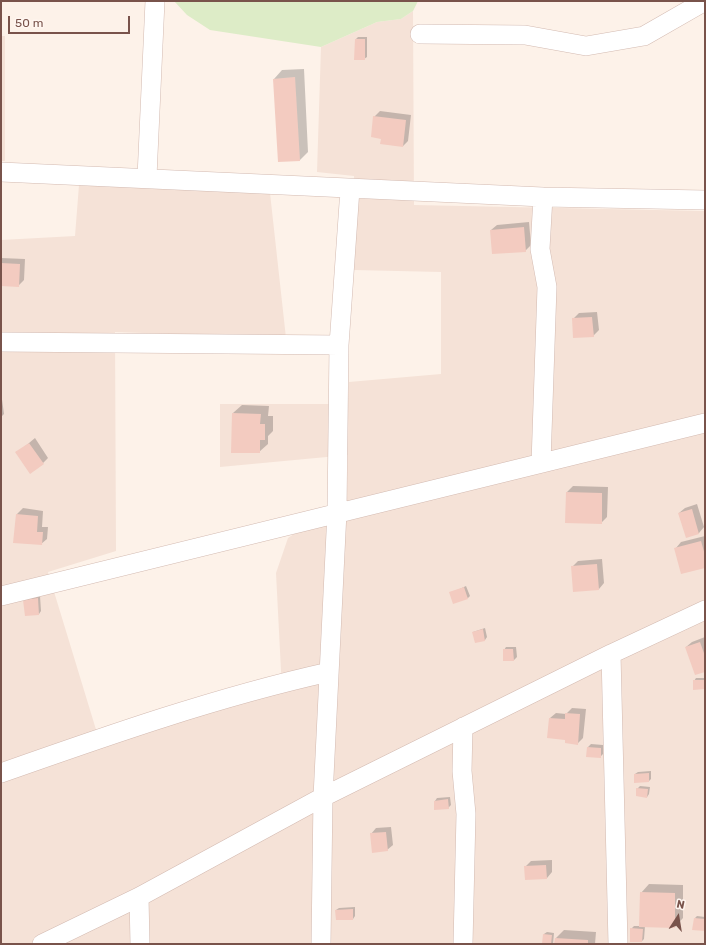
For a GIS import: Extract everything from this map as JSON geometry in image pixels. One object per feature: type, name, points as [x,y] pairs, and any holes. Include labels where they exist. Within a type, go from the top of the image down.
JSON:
[{"type":"street","points":[[147,177],[155,1]]},
{"type":"street","points":[[420,34],[525,35],[586,46],[644,36],[705,1]]},
{"type":"street","points":[[1,172],[147,177],[543,197],[705,200]]},
{"type":"street","points":[[321,944],[323,797],[337,512],[339,345],[350,188]]},
{"type":"street","points":[[541,463],[547,287],[540,249],[543,197]]},
{"type":"street","points":[[1,342],[339,345]]},
{"type":"street","points":[[1,596],[337,512],[705,423]]},
{"type":"street","points":[[42,944],[139,897],[323,797],[611,654],[705,610]]},
{"type":"street","points":[[611,654],[618,944]]},
{"type":"street","points":[[1,773],[128,728],[282,683],[329,672]]},
{"type":"street","points":[[463,727],[462,771],[466,827],[463,944]]},
{"type":"street","points":[[139,897],[140,944]]},
{"type":"shaded area","points":[[413,11],[414,205],[705,211],[705,944],[1,944],[1,240],[75,236],[79,185],[270,193],[286,338],[115,332],[116,551],[48,572],[101,746],[282,690],[276,573],[288,538],[347,497],[348,455],[220,467],[220,404],[348,404],[349,382],[441,374],[441,272],[354,270],[354,176],[317,172],[321,47],[377,22],[401,19]]},
{"type":"shaded area","points":[[1,36],[5,36],[5,161],[1,161]]},
{"type":"green space","points":[[174,1],[418,1],[413,11],[401,19],[377,22],[321,47],[210,30],[187,15]]},
{"type":"building","points":[[355,39],[365,39],[365,60],[354,60]]},
{"type":"building","points":[[295,77],[300,161],[278,162],[273,79]]},
{"type":"building","points":[[373,116],[406,120],[403,147],[380,144],[381,139],[371,137]]},
{"type":"building","points":[[524,227],[526,252],[492,254],[490,230]]},
{"type":"building","points":[[1,263],[20,264],[19,287],[1,286]]},
{"type":"building","points":[[592,317],[594,337],[573,338],[572,318]]},
{"type":"building","points":[[232,413],[261,414],[260,424],[265,424],[265,440],[260,440],[260,453],[231,453]]},
{"type":"building","points":[[29,443],[44,464],[30,474],[15,452]]},
{"type":"building","points":[[566,492],[602,493],[602,524],[565,523]]},
{"type":"building","points":[[692,509],[699,534],[686,538],[678,513]]},
{"type":"building","points":[[16,514],[38,516],[37,532],[43,532],[42,545],[13,543]]},
{"type":"building","points":[[701,541],[705,555],[705,568],[681,574],[674,548]]},
{"type":"building","points":[[597,564],[599,590],[573,592],[571,566]]},
{"type":"building","points":[[464,587],[468,599],[453,604],[449,592]]},
{"type":"building","points":[[38,598],[39,615],[25,616],[23,600]]},
{"type":"building","points":[[483,629],[485,641],[475,643],[472,632]]},
{"type":"building","points":[[700,642],[705,656],[705,672],[695,675],[685,647]]},
{"type":"building","points":[[503,649],[513,649],[514,661],[503,661]]},
{"type":"building","points":[[693,680],[705,680],[705,689],[693,690]]},
{"type":"building","points":[[565,713],[580,714],[578,745],[565,743],[565,740],[547,738],[549,718],[565,719]]},
{"type":"building","points":[[587,747],[601,748],[601,758],[586,757]]},
{"type":"building","points":[[649,773],[649,782],[634,783],[634,774]]},
{"type":"building","points":[[636,788],[648,789],[647,798],[636,796]]},
{"type":"building","points":[[448,799],[449,809],[434,810],[434,801]]},
{"type":"building","points":[[386,832],[388,851],[372,853],[370,833]]},
{"type":"building","points":[[546,865],[547,879],[525,880],[524,866]]},
{"type":"building","points":[[640,892],[675,893],[675,928],[639,927]]},
{"type":"building","points":[[353,909],[353,920],[336,920],[335,910]]},
{"type":"building","points":[[694,918],[705,919],[705,931],[692,930]]},
{"type":"building","points":[[630,928],[643,929],[642,942],[630,942]]},
{"type":"building","points":[[543,934],[552,935],[551,944],[542,944]]},
{"type":"building","points":[[555,938],[588,940],[588,944],[554,944]]}]
